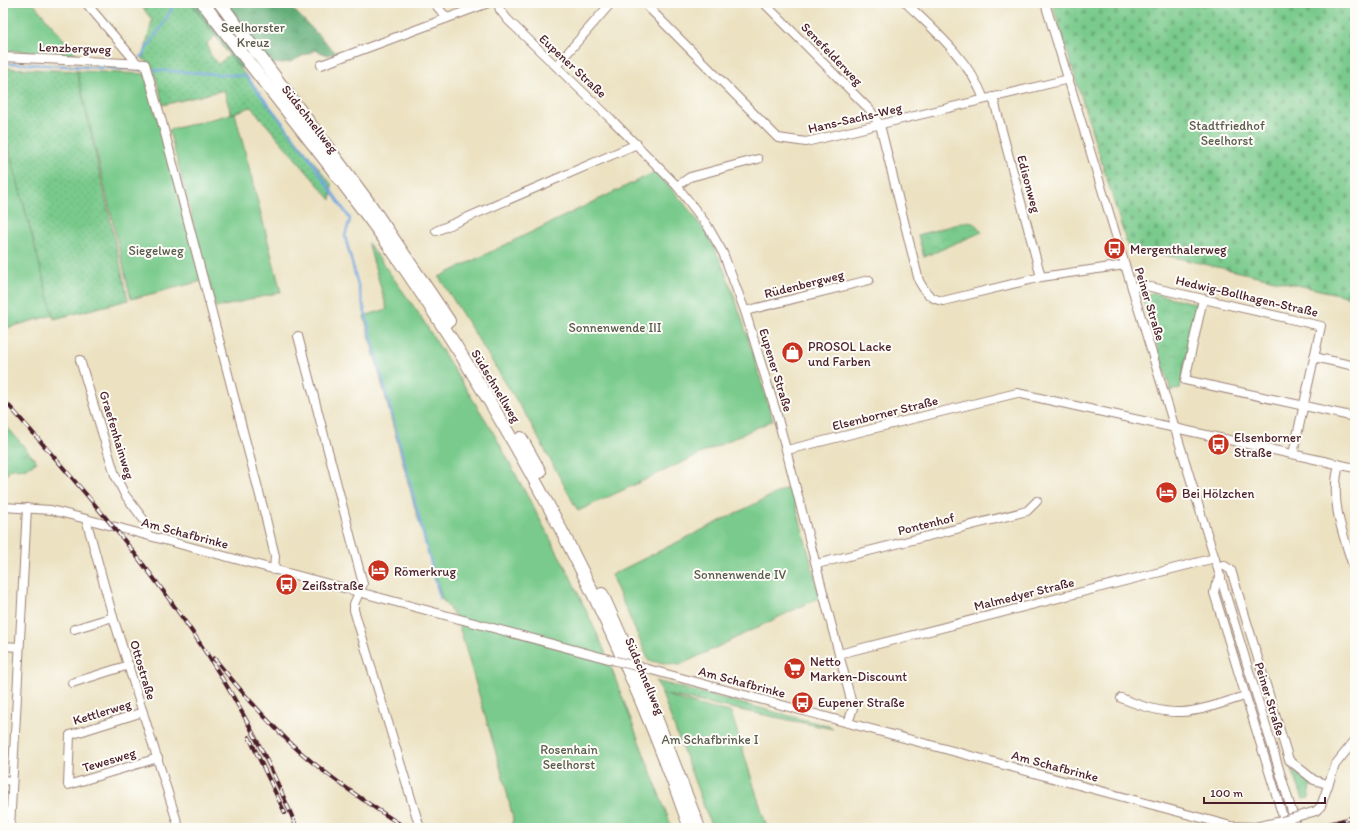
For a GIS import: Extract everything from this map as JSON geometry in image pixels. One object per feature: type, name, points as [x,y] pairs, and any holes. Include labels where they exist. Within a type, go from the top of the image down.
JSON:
[{"type":"highway","name":"Südschnellweg","points":[[203,3],[366,214],[428,302],[484,390],[524,460],[583,572],[641,700],[690,828]]},
{"type":"highway","name":"Südschnellweg","points":[[220,3],[305,116],[403,251],[490,386],[531,455],[584,555],[626,644],[672,754],[699,828]]},
{"type":"street","points":[[86,3],[141,64],[162,122],[265,515],[275,556],[274,570]]},
{"type":"street","points":[[434,3],[447,18]]},
{"type":"street","points":[[321,65],[488,3]]},
{"type":"street","name":"Eupener Straße","points":[[498,3],[500,10],[508,20],[636,144],[677,186],[706,225],[723,253],[745,311],[787,450],[853,708],[848,723]]},
{"type":"street","points":[[556,66],[611,3]]},
{"type":"street","name":"Senefelderweg","points":[[764,3],[870,110],[880,125]]},
{"type":"street","points":[[906,3],[953,49],[980,89],[984,99]]},
{"type":"street","name":"Peiner Straße","points":[[1045,3],[1297,828]]},
{"type":"street","name":"Hans-Sachs-Weg","points":[[649,5],[778,138],[806,142],[1069,79]]},
{"type":"street","name":"Lenzbergweg","points":[[3,57],[141,64]]},
{"type":"street","name":"Edisonweg","points":[[993,97],[1041,277]]},
{"type":"street","points":[[880,125],[919,281],[926,292],[935,299],[943,301],[1041,277],[1125,265]]},
{"type":"street","points":[[436,230],[636,144]]},
{"type":"street","points":[[677,186],[690,177],[758,159]]},
{"type":"street","name":"Rüdenbergweg","points":[[745,311],[869,280]]},
{"type":"street","name":"Hedwig-Bollhagen-Straße","points":[[1132,288],[1142,285],[1321,326],[1293,454]]},
{"type":"street","points":[[1202,299],[1185,380],[1355,417]]},
{"type":"street","points":[[298,336],[363,584],[354,604],[354,610],[420,828]]},
{"type":"street","points":[[1314,357],[1355,366]]},
{"type":"street","name":"Graefenhainweg","points":[[80,360],[115,475],[125,494],[147,524],[146,535]]},
{"type":"street","name":"Elsenborner Straße","points":[[787,450],[1017,393],[1355,468]]},
{"type":"street","points":[[1339,465],[1335,482],[1336,502],[1339,521],[1355,572]]},
{"type":"street","name":"Pontenhof","points":[[817,564],[1027,511],[1038,501]]},
{"type":"street","name":"Am Schafbrinke","points":[[3,507],[51,510],[86,519],[1231,826],[1255,827],[1316,811],[1321,806],[1327,784],[1335,765],[1355,740]]},
{"type":"street","points":[[10,828],[27,508]]},
{"type":"street","name":"Ottostraße","points":[[86,519],[179,828]]},
{"type":"street","name":"Malmedyer Straße","points":[[839,654],[1215,558]]},
{"type":"street","name":"Peiner Straße","points":[[1218,567],[1222,565],[1231,570],[1290,760],[1314,780],[1327,784]]},
{"type":"street","name":"Peiner Straße","points":[[1221,577],[1216,584],[1214,593],[1283,820]]},
{"type":"street","points":[[74,629],[114,616]]},
{"type":"street","points":[[3,646],[19,647]]},
{"type":"street","points":[[72,683],[129,665]]},
{"type":"street","points":[[1121,698],[1136,704],[1164,711],[1181,713],[1196,711],[1245,696]]},
{"type":"street","name":"Kettlerweg","points":[[68,785],[70,735],[143,712]]},
{"type":"street","name":"Tewesweg","points":[[68,785],[158,758]]},
{"type":"street","points":[[3,780],[12,781]]},
{"type":"green space","points":[[3,3],[33,3],[77,55],[3,50]]},
{"type":"green space","points":[[139,3],[191,3],[215,36],[207,43],[210,54],[218,64],[230,55],[332,185],[331,200],[251,107],[231,114],[224,90],[163,105],[154,72],[143,59],[152,20]]},
{"type":"green space","name":"Seelhorster Kreuz","points":[[191,3],[287,3],[336,53],[328,55],[315,50],[290,62],[239,68]]},
{"type":"green space","name":"Stadtfriedhof Seelhorst","points":[[1052,3],[1355,3],[1355,298],[1128,247]]},
{"type":"green space","points":[[3,68],[77,71],[128,300],[54,319],[3,127]]},
{"type":"green space","name":"Siegelweg","points":[[77,71],[145,74],[202,281],[131,299]]},
{"type":"green space","name":"Siegelweg","points":[[235,113],[281,292],[216,308],[169,130]]},
{"type":"green space","points":[[3,127],[53,315],[3,329]]},
{"type":"green space","name":"Sonnenwende III","points":[[655,172],[692,213],[708,236],[720,260],[735,299],[773,420],[578,511],[527,417],[439,277]]},
{"type":"green space","points":[[968,221],[975,224],[982,232],[924,257],[918,235]]},
{"type":"green space","name":"Rosenhain Seelhorst","points":[[368,243],[417,311],[492,430],[569,574],[604,649],[672,828],[511,828],[513,819],[505,784],[457,619],[442,599],[416,512],[364,316],[387,309]]},
{"type":"green space","points":[[1152,293],[1198,304],[1180,388],[1171,391],[1142,297]]},
{"type":"green space","points":[[3,422],[37,462],[24,469],[10,469],[3,480]]},
{"type":"green space","name":"Sonnenwende IV","points":[[791,486],[820,597],[680,665],[649,661],[611,575]]},
{"type":"green space","points":[[656,681],[832,727],[833,729],[662,694]]},
{"type":"green space","name":"Am Schafbrinke I","points":[[662,694],[709,708],[731,712],[767,828],[712,828]]},
{"type":"green space","points":[[1292,769],[1311,785],[1309,798],[1303,799]]},
{"type":"waterway","points":[[141,57],[162,26],[175,3]]},
{"type":"waterway","points":[[3,63],[133,69],[134,67]]},
{"type":"waterway","points":[[133,69],[140,70]]},
{"type":"waterway","points":[[155,70],[246,76],[306,153],[350,219],[345,236],[440,598]]},
{"type":"railway","points":[[3,399],[101,512],[163,590],[192,631],[244,716],[272,771],[297,828]]},
{"type":"railway","points":[[214,658],[254,706],[298,750],[350,791],[406,828]]},
{"type":"railway","points":[[249,737],[285,813]]},
{"type":"railway","points":[[1313,828],[1355,817]]},
{"type":"railway","points":[[1345,828],[1355,825]]},
{"type":"place","name":"Mergenthalerweg","points":[[1115,249]]},
{"type":"place","name":"PROSOL Lacke und Farben","points":[[792,353]]},
{"type":"place","name":"Elsenborner Straße","points":[[1218,444]]},
{"type":"place","name":"Bei Hölzchen","points":[[1167,493]]},
{"type":"place","name":"Römerkrug","points":[[379,571]]},
{"type":"place","name":"Zeißstraße","points":[[287,585]]},
{"type":"place","name":"Netto Marken-Discount","points":[[794,668]]},
{"type":"place","name":"Eupener Straße","points":[[803,702]]}]
